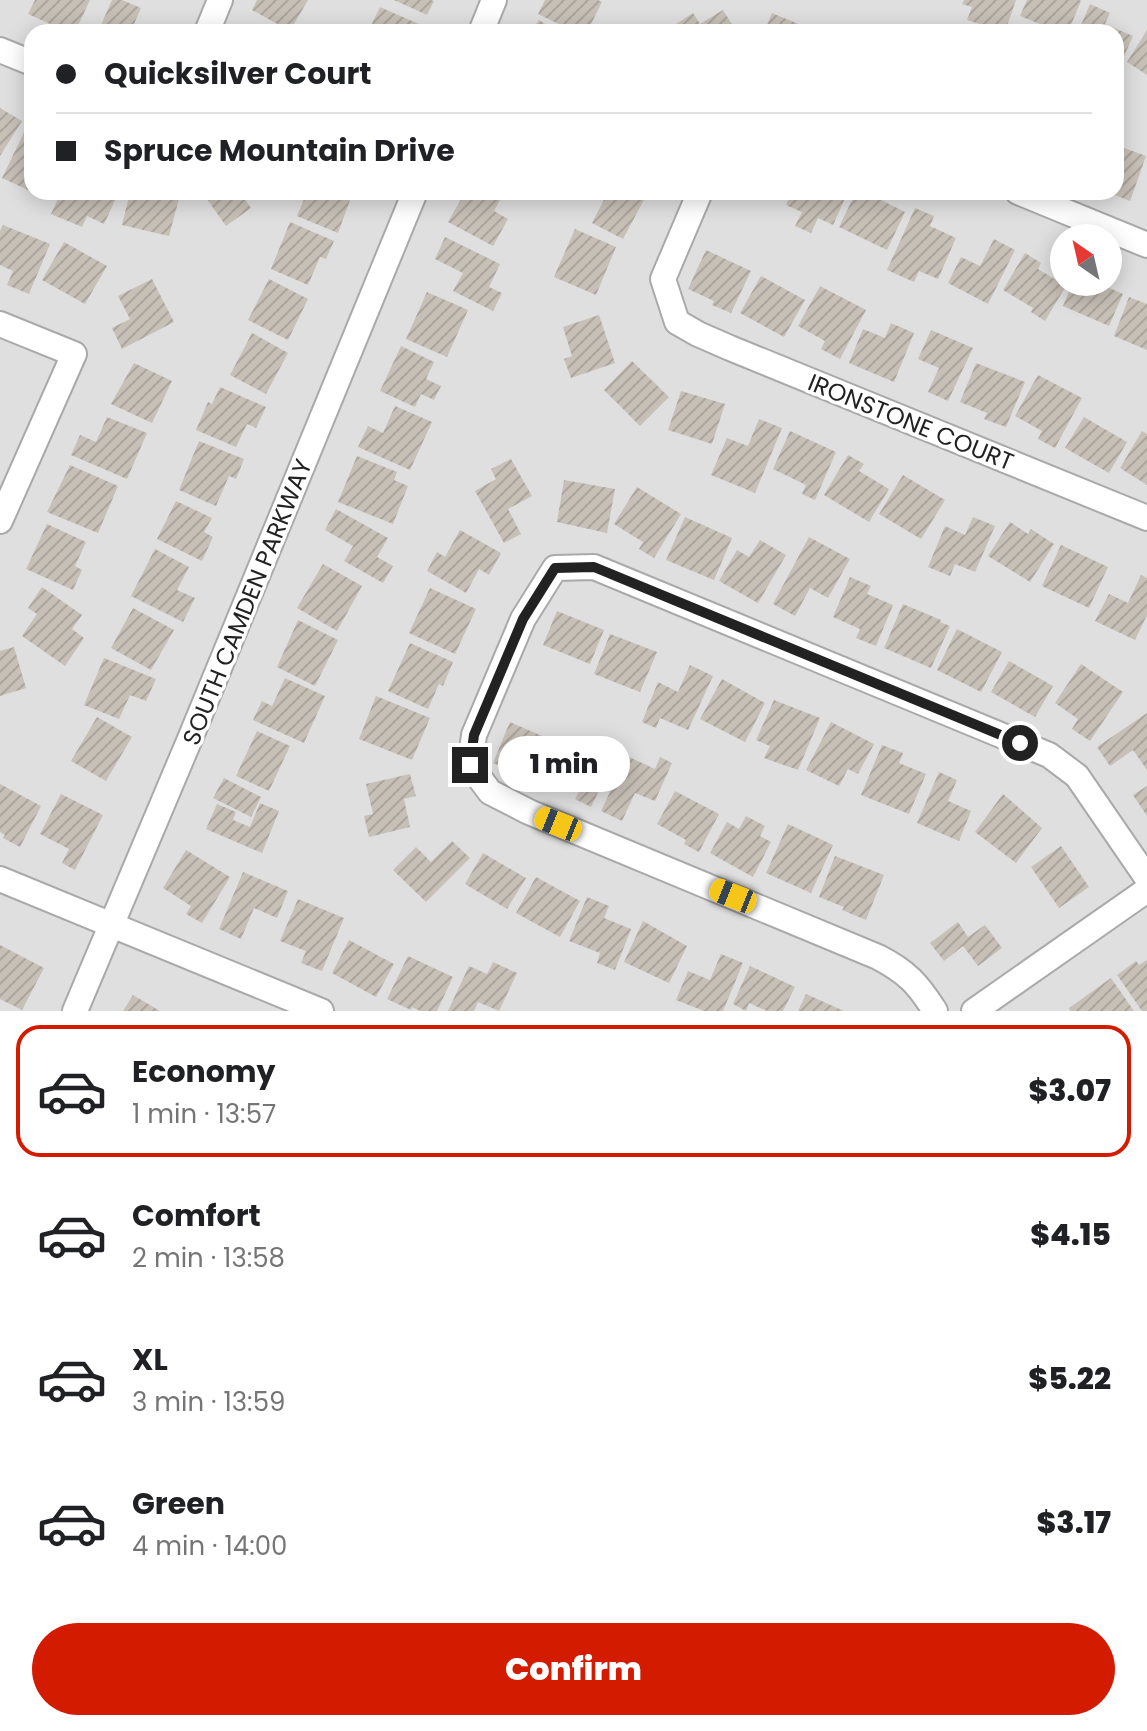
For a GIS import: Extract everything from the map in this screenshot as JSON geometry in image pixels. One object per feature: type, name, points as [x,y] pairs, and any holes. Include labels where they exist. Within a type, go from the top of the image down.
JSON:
[{"type":"street","points":[[210,24],[220,0]]},
{"type":"street","points":[[484,24],[494,0]]},
{"type":"street","points":[[0,50],[24,60]]},
{"type":"street","name":"SOUTH CAMDEN PARKWAY","points":[[75,1011],[412,200]]},
{"type":"street","name":"IRONSTONE COURT","points":[[697,200],[663,279],[677,322],[730,348],[1147,518]]},
{"type":"street","points":[[1037,200],[1147,245]]},
{"type":"street","points":[[0,324],[74,354],[0,521]]},
{"type":"street","points":[[935,1011],[904,970],[878,957],[529,812],[490,792],[470,765],[474,735],[523,619],[555,568],[594,567],[1049,755],[1077,776],[1147,878]]},
{"type":"street","points":[[0,879],[321,1011]]},
{"type":"street","points":[[974,1011],[1147,890]]},
{"type":"shaded area","points":[[0,0],[1147,0],[1147,1011],[0,1011]]},
{"type":"building","points":[[35,0],[90,0],[79,24],[50,24],[28,14]]},
{"type":"building","points":[[112,0],[122,0],[141,8],[134,24],[102,24]]},
{"type":"building","points":[[257,0],[308,0],[294,24],[277,24],[252,10]]},
{"type":"building","points":[[394,0],[431,0],[434,1],[427,15]]},
{"type":"building","points":[[545,0],[602,2],[591,24],[559,24],[538,14]]},
{"type":"building","points":[[964,0],[1016,0],[1008,24],[980,24],[967,20],[972,7],[962,4]]},
{"type":"building","points":[[1027,0],[1081,1],[1071,24],[1040,24],[1020,16]]},
{"type":"building","points":[[1090,4],[1110,13],[1105,24],[1081,24]]},
{"type":"building","points":[[380,7],[419,24],[372,24]]},
{"type":"building","points":[[723,10],[732,24],[700,24]]},
{"type":"building","points":[[693,13],[700,24],[676,24]]},
{"type":"building","points":[[772,13],[799,24],[767,24]]},
{"type":"building","points":[[1147,30],[1147,75],[1127,62]]},
{"type":"building","points":[[1124,32],[1133,36],[1124,56]]},
{"type":"building","points":[[0,108],[22,121],[0,156]]},
{"type":"building","points":[[24,133],[24,188],[2,178]]},
{"type":"building","points":[[1124,148],[1146,156],[1130,201],[1124,199]]},
{"type":"building","points":[[57,200],[115,200],[104,224],[87,216],[82,227],[51,214]]},
{"type":"building","points":[[128,200],[179,200],[169,236],[122,225]]},
{"type":"building","points":[[208,200],[246,200],[251,208],[226,226]]},
{"type":"building","points":[[304,200],[350,200],[338,233],[297,216]]},
{"type":"building","points":[[460,200],[500,200],[494,211],[508,219],[493,246],[448,222]]},
{"type":"building","points":[[604,200],[644,200],[623,239],[592,223]]},
{"type":"building","points":[[788,200],[844,200],[833,225],[818,218],[811,233],[795,226],[802,212],[786,205]]},
{"type":"building","points":[[852,200],[881,200],[905,212],[887,250],[839,227]]},
{"type":"building","points":[[915,208],[934,216],[930,226],[956,238],[938,279],[919,271],[914,282],[887,270]]},
{"type":"building","points":[[290,222],[334,241],[326,259],[320,257],[308,285],[271,269]]},
{"type":"building","points":[[3,225],[50,244],[29,294],[7,285],[13,271],[0,265],[0,231]]},
{"type":"building","points":[[575,229],[616,247],[596,295],[554,277]]},
{"type":"building","points":[[445,237],[500,264],[489,287],[502,293],[493,311],[453,291],[463,273],[435,259]]},
{"type":"building","points":[[994,239],[1015,250],[988,304],[948,283],[961,257],[980,266]]},
{"type":"building","points":[[64,242],[107,266],[85,304],[42,280]]},
{"type":"building","points":[[706,250],[751,271],[731,313],[688,289]]},
{"type":"building","points":[[1025,253],[1041,263],[1038,269],[1050,276],[1050,296],[1060,296],[1045,321],[1031,312],[1033,308],[1003,290]]},
{"type":"building","points":[[761,276],[805,300],[784,337],[740,313]]},
{"type":"building","points":[[152,279],[174,322],[122,349],[112,328],[130,319],[118,296]]},
{"type":"building","points":[[269,279],[308,299],[288,340],[248,320]]},
{"type":"building","points":[[820,286],[866,310],[840,359],[821,349],[825,341],[798,326]]},
{"type":"building","points":[[427,292],[468,310],[447,357],[406,339]]},
{"type":"building","points":[[1123,294],[1109,326],[1063,306],[1067,296]]},
{"type":"building","points":[[1129,297],[1147,304],[1147,350],[1114,336]]},
{"type":"building","points":[[599,315],[615,363],[571,378],[564,359],[572,356],[563,327]]},
{"type":"building","points":[[891,323],[914,333],[894,382],[849,363],[863,329],[885,338]]},
{"type":"building","points":[[931,330],[973,348],[948,401],[928,392],[939,368],[918,359]]},
{"type":"building","points":[[252,333],[288,353],[266,394],[230,375]]},
{"type":"building","points":[[401,346],[434,362],[426,379],[441,386],[434,400],[421,394],[415,407],[380,391]]},
{"type":"building","points":[[632,361],[669,397],[640,426],[604,390]]},
{"type":"building","points":[[134,363],[172,381],[152,423],[111,404]]},
{"type":"building","points":[[976,363],[1025,382],[1006,427],[984,419],[987,413],[960,402]]},
{"type":"building","points":[[1038,375],[1082,398],[1055,448],[1038,439],[1042,431],[1015,416]]},
{"type":"building","points":[[220,387],[266,407],[256,428],[247,424],[236,447],[196,430],[208,402],[212,404]]},
{"type":"building","points":[[681,391],[725,404],[712,444],[668,430]]},
{"type":"building","points":[[395,406],[432,422],[410,470],[358,447],[368,426],[383,433]]},
{"type":"building","points":[[107,417],[147,433],[127,479],[71,455],[80,435],[96,442]]},
{"type":"building","points":[[1084,417],[1127,442],[1109,473],[1065,448]]},
{"type":"building","points":[[759,419],[782,428],[755,493],[711,475],[727,438],[748,446]]},
{"type":"building","points":[[790,431],[836,452],[815,500],[802,494],[806,485],[773,469]]},
{"type":"building","points":[[1142,431],[1147,434],[1147,485],[1120,468]]},
{"type":"building","points":[[199,441],[244,459],[236,479],[229,476],[216,506],[179,490]]},
{"type":"building","points":[[848,455],[864,464],[859,471],[889,489],[869,522],[824,495]]},
{"type":"building","points":[[357,456],[397,472],[394,480],[408,486],[393,524],[338,502]]},
{"type":"building","points":[[511,459],[532,496],[508,509],[521,534],[504,543],[475,491],[496,479],[491,469]]},
{"type":"building","points":[[70,465],[118,486],[98,533],[47,512]]},
{"type":"building","points":[[903,475],[945,500],[921,539],[879,514]]},
{"type":"building","points":[[564,480],[615,489],[607,533],[557,522]]},
{"type":"building","points":[[637,487],[681,514],[654,558],[639,549],[643,542],[614,524]]},
{"type":"building","points":[[176,501],[212,518],[204,532],[213,537],[202,561],[157,539]]},
{"type":"building","points":[[336,509],[388,538],[377,557],[393,566],[383,583],[344,561],[353,546],[325,530]]},
{"type":"building","points":[[685,517],[732,538],[714,580],[666,560]]},
{"type":"building","points":[[973,517],[995,526],[975,572],[955,564],[950,576],[928,567],[945,526],[965,535]]},
{"type":"building","points":[[1010,522],[1028,534],[1031,529],[1054,544],[1030,582],[988,556]]},
{"type":"building","points":[[47,524],[86,542],[75,566],[82,570],[73,590],[26,569]]},
{"type":"building","points":[[460,530],[501,553],[489,575],[479,569],[466,593],[427,571],[437,552],[445,557]]},
{"type":"building","points":[[809,537],[850,559],[828,598],[810,588],[795,616],[773,604]]},
{"type":"building","points":[[760,540],[786,555],[758,603],[719,581],[737,550],[749,557]]},
{"type":"building","points":[[1061,545],[1108,567],[1089,608],[1042,586]]},
{"type":"building","points":[[155,549],[189,567],[177,590],[195,598],[183,622],[131,596]]},
{"type":"building","points":[[323,564],[362,586],[337,631],[297,608]]},
{"type":"building","points":[[1141,575],[1147,578],[1147,615],[1135,640],[1095,621],[1109,594],[1128,603]]},
{"type":"building","points":[[850,577],[871,586],[867,594],[893,605],[876,646],[856,638],[860,629],[833,617]]},
{"type":"building","points":[[42,587],[82,615],[72,629],[84,638],[65,666],[22,636],[37,614],[28,608]]},
{"type":"building","points":[[430,588],[476,609],[455,654],[409,633]]},
{"type":"building","points":[[903,604],[950,626],[931,668],[884,648]]},
{"type":"building","points":[[133,608],[174,630],[151,670],[111,648]]},
{"type":"building","points":[[557,611],[604,630],[590,664],[543,645]]},
{"type":"building","points":[[298,620],[338,640],[315,686],[277,667]]},
{"type":"building","points":[[957,629],[1002,652],[981,692],[937,670]]},
{"type":"building","points":[[610,634],[657,652],[640,692],[594,674]]},
{"type":"building","points":[[410,643],[453,662],[443,686],[439,684],[428,709],[388,691]]},
{"type":"building","points":[[14,647],[26,688],[0,696],[0,651]]},
{"type":"building","points":[[104,658],[156,679],[146,701],[130,695],[119,719],[84,705]]},
{"type":"building","points":[[1009,661],[1053,686],[1035,717],[991,692]]},
{"type":"building","points":[[1081,664],[1123,692],[1090,741],[1072,729],[1078,719],[1055,703]]},
{"type":"building","points":[[690,665],[713,676],[688,730],[660,718],[656,728],[642,722],[658,682],[678,692]]},
{"type":"building","points":[[285,678],[325,696],[304,743],[253,720],[262,701],[272,706]]},
{"type":"building","points":[[722,679],[765,703],[745,742],[700,719]]},
{"type":"building","points":[[376,696],[430,718],[412,760],[359,739]]},
{"type":"building","points":[[774,700],[820,718],[798,770],[764,758],[770,746],[756,740]]},
{"type":"building","points":[[1147,713],[1147,770],[1133,750],[1110,766],[1097,747]]},
{"type":"building","points":[[97,717],[132,737],[106,781],[71,761]]},
{"type":"building","points":[[510,722],[558,743],[543,780],[493,763]]},
{"type":"building","points":[[831,722],[874,744],[858,774],[848,769],[839,786],[806,770]]},
{"type":"building","points":[[257,731],[290,746],[269,791],[236,776]]},
{"type":"building","points":[[568,740],[596,754],[600,746],[617,754],[591,807],[575,799],[580,789],[552,775]]},
{"type":"building","points":[[882,745],[903,753],[899,763],[926,774],[909,814],[861,795]]},
{"type":"building","points":[[627,756],[655,769],[660,757],[672,763],[655,801],[635,793],[622,821],[601,811]]},
{"type":"building","points":[[939,772],[957,780],[948,801],[971,811],[959,841],[917,823]]},
{"type":"building","points":[[410,774],[416,796],[404,799],[410,827],[369,837],[364,816],[373,814],[366,784]]},
{"type":"building","points":[[224,778],[261,797],[251,817],[213,798]]},
{"type":"building","points":[[0,784],[41,806],[20,847],[3,838],[5,835],[0,832]]},
{"type":"building","points":[[1147,786],[1147,816],[1133,795]]},
{"type":"building","points":[[675,791],[719,814],[699,852],[684,844],[686,840],[657,824]]},
{"type":"building","points":[[61,794],[103,815],[75,870],[62,863],[69,849],[40,834]]},
{"type":"building","points":[[1003,794],[1042,828],[1016,863],[975,832]]},
{"type":"building","points":[[260,803],[279,811],[262,853],[206,829],[217,804],[236,812],[233,820],[250,827]]},
{"type":"building","points":[[746,816],[765,826],[760,836],[771,842],[753,877],[710,853],[727,822],[739,829]]},
{"type":"building","points":[[788,824],[833,845],[811,893],[766,873]]},
{"type":"building","points":[[452,841],[470,858],[426,902],[393,870],[416,847],[431,862]]},
{"type":"building","points":[[1061,846],[1089,887],[1059,908],[1031,867]]},
{"type":"building","points":[[186,850],[230,877],[202,923],[186,914],[191,906],[163,888]]},
{"type":"building","points":[[483,853],[526,878],[507,909],[465,884]]},
{"type":"building","points":[[835,856],[884,875],[866,920],[819,897]]},
{"type":"building","points":[[243,872],[288,891],[277,918],[254,908],[241,939],[219,929]]},
{"type":"building","points":[[536,877],[580,901],[560,937],[516,913]]},
{"type":"building","points":[[587,897],[609,906],[604,918],[631,929],[615,970],[597,963],[600,953],[569,941]]},
{"type":"building","points":[[298,899],[344,918],[322,971],[301,963],[306,951],[280,941]]},
{"type":"building","points":[[643,921],[687,946],[669,983],[624,962]]},
{"type":"building","points":[[958,922],[968,937],[985,925],[1002,948],[978,966],[963,946],[944,961],[930,943]]},
{"type":"building","points":[[349,940],[394,964],[376,997],[332,973]]},
{"type":"building","points":[[0,945],[44,968],[22,1010],[0,999]]},
{"type":"building","points":[[721,954],[743,963],[723,1011],[704,1011],[676,1000],[688,971],[710,980]]},
{"type":"building","points":[[408,956],[453,977],[437,1011],[420,1011],[412,1007],[411,1010],[387,999]]},
{"type":"building","points":[[1147,960],[1147,1011],[1142,1011],[1117,975],[1136,961],[1139,965]]},
{"type":"building","points":[[493,962],[517,973],[499,1011],[478,1002],[474,1011],[448,1011],[469,966],[487,974]]},
{"type":"building","points":[[750,966],[795,987],[783,1011],[767,1011],[749,1003],[746,1011],[733,1004]]},
{"type":"building","points":[[1111,978],[1134,1011],[1070,1011],[1069,1008]]},
{"type":"building","points":[[806,994],[844,1011],[798,1011]]},
{"type":"building","points":[[133,995],[160,1011],[123,1011]]},
{"type":"route","points":[[470,765],[474,735],[523,619],[555,568],[594,567],[1020,743]]}]
